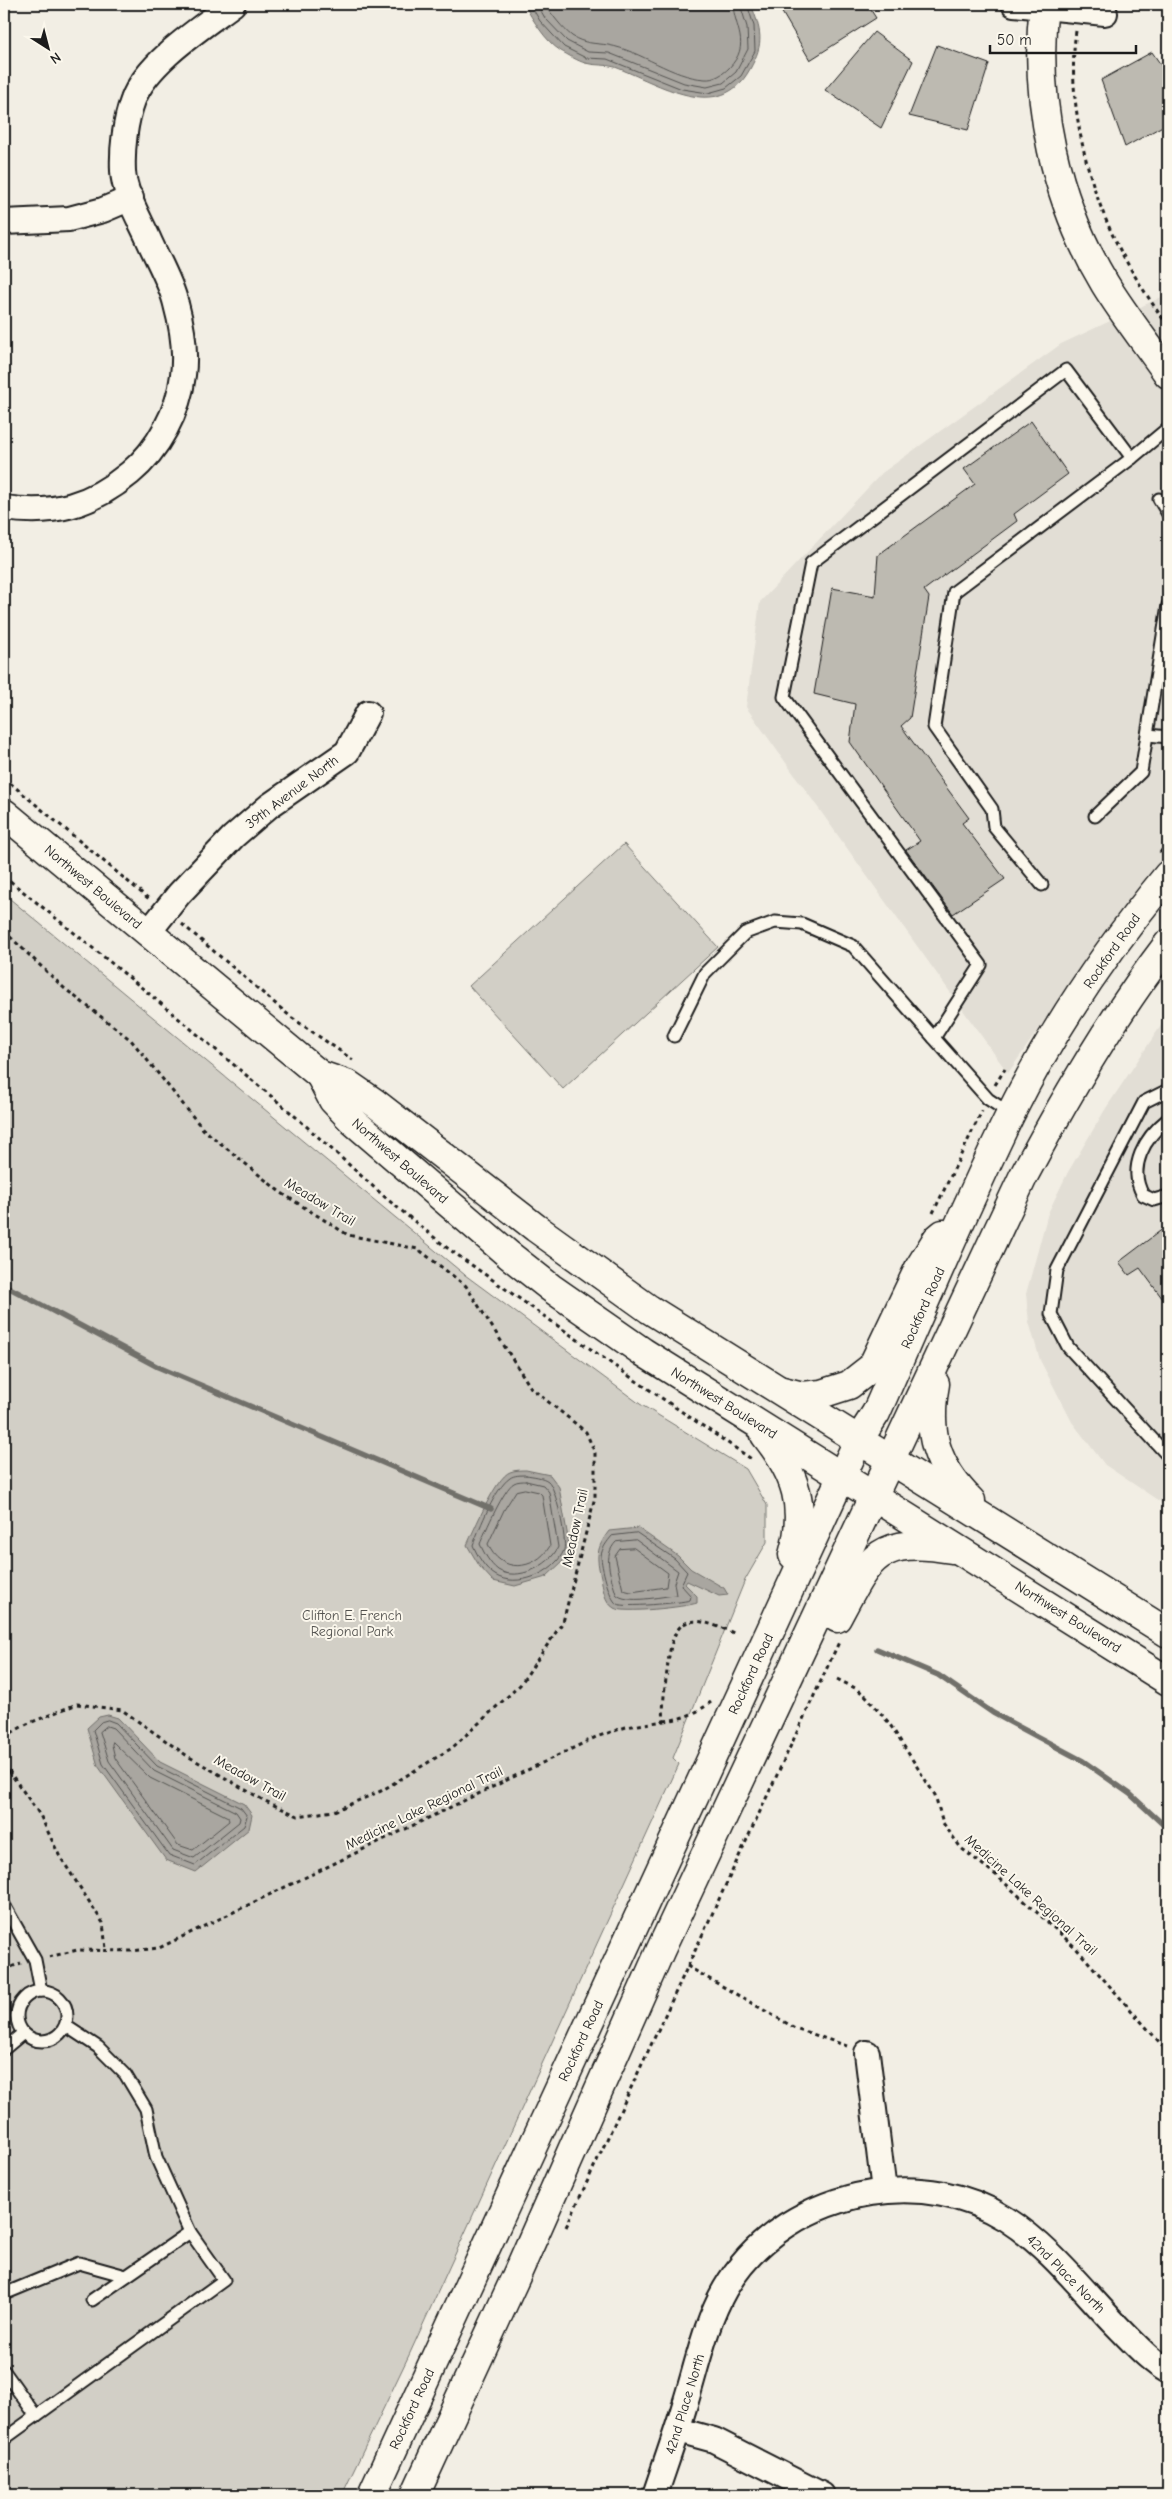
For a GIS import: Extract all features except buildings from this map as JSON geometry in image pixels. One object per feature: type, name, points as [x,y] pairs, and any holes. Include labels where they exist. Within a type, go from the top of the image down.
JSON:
[{"type":"main road","points":[[1044,5],[1041,68],[1047,127],[1060,183],[1079,236],[1105,284],[1168,374]]},
{"type":"main road","name":"Northwest Boulevard","points":[[4,813],[320,1075],[349,1085],[606,1280],[771,1387],[1168,1633]]},
{"type":"main road","name":"Rockford Road","points":[[372,2495],[858,1441],[876,1413],[1011,1114],[1064,1022],[1118,940],[1168,875]]},
{"type":"main road","points":[[415,2495],[518,2272],[661,1949],[875,1497],[890,1461],[1019,1186],[1053,1121],[1116,1017],[1168,944]]},
{"type":"main road","name":"Northwest Boulevard","points":[[320,1075],[333,1100],[354,1122],[509,1255],[551,1288],[643,1352],[1168,1680]]},
{"type":"main road","points":[[771,1387],[803,1396],[821,1394],[850,1385],[862,1376],[872,1367],[919,1268],[937,1239],[962,1220]]},
{"type":"main road","points":[[945,1345],[933,1399],[932,1420],[938,1456],[954,1485],[994,1526]]},
{"type":"main road","points":[[755,1422],[784,1460],[798,1497],[800,1516],[798,1536],[791,1563],[790,1587]]},
{"type":"main road","points":[[782,1694],[808,1677],[861,1572],[875,1558],[890,1550],[914,1544],[962,1551]]},
{"type":"street","points":[[4,508],[48,511],[80,503],[111,488],[137,467],[160,440],[174,409],[184,376],[183,341],[176,303],[131,198],[122,172],[125,137],[133,99],[153,69],[177,46],[233,4]]},
{"type":"street","points":[[1014,4],[1044,5],[1105,13]]},
{"type":"street","points":[[4,222],[69,219],[103,210],[131,198]]},
{"type":"street","name":"39th Avenue North","points":[[148,933],[179,894],[233,837],[269,806],[346,752],[368,713]]},
{"type":"street","points":[[867,2053],[884,2191]]},
{"type":"street","name":"42nd Place North","points":[[655,2495],[678,2430],[708,2326],[725,2289],[749,2256],[780,2229],[815,2209],[853,2196],[910,2189],[938,2192],[976,2203],[1007,2220],[1042,2247],[1133,2342],[1168,2371]]},
{"type":"street","points":[[678,2430],[714,2440],[822,2495]]},
{"type":"lane","points":[[934,1038],[981,966],[784,697],[811,563],[1066,370],[1132,458]]},
{"type":"lane","points":[[1042,885],[994,827],[992,809],[934,728],[954,592],[1132,458],[1168,428]]},
{"type":"lane","points":[[1159,499],[1168,514]]},
{"type":"lane","points":[[1095,816],[1140,772],[1148,735],[1168,606]]},
{"type":"lane","points":[[1148,735],[1168,738]]},
{"type":"lane","points":[[674,1036],[705,973],[745,933],[775,922],[802,924],[853,946],[988,1099],[1011,1114]]},
{"type":"lane","points":[[1168,1090],[1144,1102],[1057,1270],[1051,1314],[1068,1347],[1168,1456]]},
{"type":"lane","points":[[1168,1119],[1157,1128],[1148,1140],[1138,1159],[1135,1175],[1143,1195],[1154,1200],[1168,1196]]},
{"type":"lane","points":[[4,1905],[35,1960],[41,1991]]},
{"type":"lane","points":[[33,1992],[49,1992],[63,2001],[68,2016],[66,2026],[58,2037],[50,2041],[33,2040],[22,2034],[17,2021],[20,2004],[33,1992]]},
{"type":"lane","points":[[4,2439],[224,2280],[190,2232],[156,2157],[146,2110],[125,2074],[98,2047],[66,2026]]},
{"type":"lane","points":[[4,2050],[22,2034]]},
{"type":"lane","points":[[92,2300],[190,2232]]},
{"type":"lane","points":[[4,2294],[79,2263],[126,2276]]},
{"type":"lane","points":[[4,2371],[36,2416]]},
{"type":"path","points":[[1080,9],[1073,62],[1080,128],[1090,171],[1118,246],[1168,326]]},
{"type":"path","points":[[4,876],[147,992],[296,1117],[387,1199],[446,1247],[621,1371],[755,1462]]},
{"type":"path","name":"Meadow Trail","points":[[4,931],[64,988],[131,1040],[203,1129],[280,1192],[348,1235],[418,1249],[466,1286],[531,1388],[586,1432],[595,1453],[595,1497],[563,1622],[520,1685],[452,1748],[381,1791],[334,1811],[298,1816],[263,1800],[186,1755],[122,1710],[78,1704],[27,1724],[4,1737]]},
{"type":"path","points":[[664,1721],[665,1689],[673,1635],[686,1623],[695,1621],[712,1623],[736,1634]]},
{"type":"path","points":[[562,2236],[844,1631]]},
{"type":"path","name":"Medicine Lake Regional Trail","points":[[837,1679],[857,1688],[883,1716],[935,1795],[943,1823],[961,1848],[996,1876],[1076,1948],[1168,2052]]},
{"type":"path","name":"Medicine Lake Regional Trail","points":[[46,1958],[77,1950],[143,1951],[158,1948],[596,1737],[626,1727],[685,1717],[700,1710],[712,1700]]},
{"type":"path","points":[[4,1764],[40,1815],[60,1855],[103,1923],[106,1950]]},
{"type":"path","points":[[4,1970],[25,1962]]},
{"type":"path","points":[[687,1966],[795,2028],[867,2053]]},
{"type":"shaded area","points":[[1168,294],[1168,852],[1092,953],[1008,1073],[746,707],[760,602],[882,473],[1061,344]]},
{"type":"shaded area","points":[[1168,1015],[1168,1507],[1105,1465],[1072,1422],[1040,1360],[1029,1322],[1026,1294],[1048,1213],[1068,1172],[1106,1108]]},
{"type":"green space","points":[[624,844],[718,947],[563,1089],[469,986]]},
{"type":"green space","name":"Clifton E. French Regional Park","points":[[4,894],[465,1275],[640,1404],[746,1469],[767,1505],[767,1542],[745,1580],[673,1758],[679,1764],[410,2353],[342,2495],[4,2495]]},
{"type":"water","points":[[524,4],[751,4],[759,29],[760,44],[755,60],[737,86],[722,95],[705,97],[687,95],[615,67],[579,61],[561,51],[545,36]]},
{"type":"water","points":[[526,1470],[550,1475],[559,1487],[570,1549],[564,1560],[546,1577],[515,1586],[493,1581],[480,1567],[467,1545],[498,1483],[510,1472]]},
{"type":"water","points":[[638,1528],[678,1556],[691,1569],[724,1588],[728,1595],[719,1596],[687,1581],[685,1584],[697,1596],[697,1603],[641,1610],[620,1610],[614,1608],[608,1602],[603,1590],[598,1564],[599,1548],[609,1531]]},
{"type":"water","points":[[108,1715],[118,1718],[160,1762],[244,1804],[252,1815],[249,1829],[196,1872],[166,1860],[98,1766],[87,1728],[99,1717]]},
{"type":"waterway","points":[[4,1285],[158,1367],[491,1509]]},
{"type":"waterway","points":[[877,1649],[938,1675],[993,1713],[1083,1761],[1130,1794],[1168,1829]]}]
